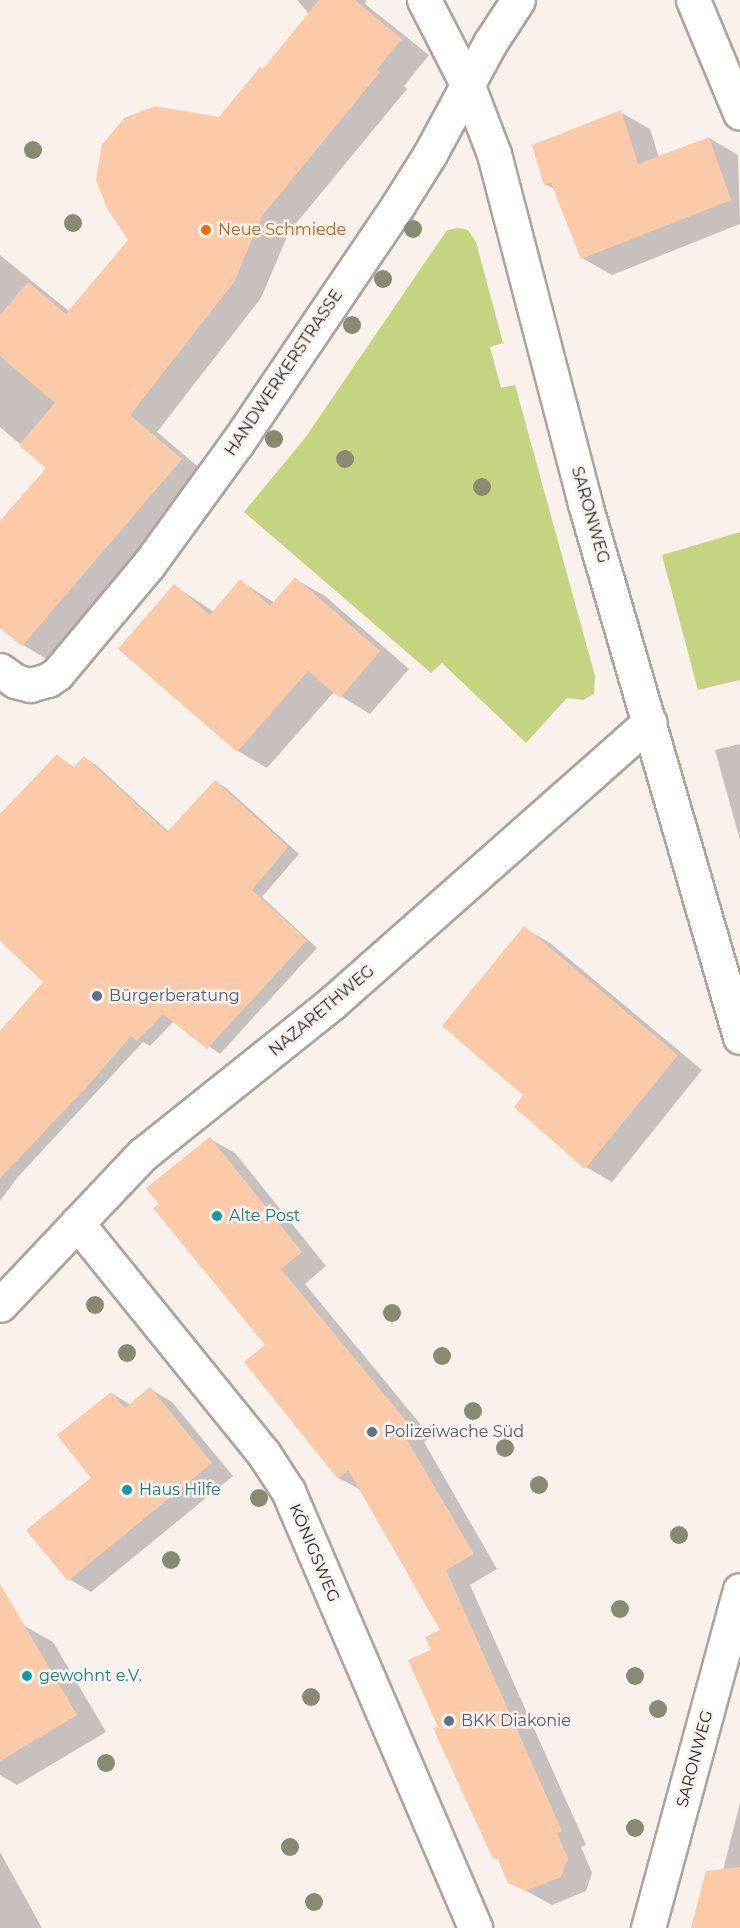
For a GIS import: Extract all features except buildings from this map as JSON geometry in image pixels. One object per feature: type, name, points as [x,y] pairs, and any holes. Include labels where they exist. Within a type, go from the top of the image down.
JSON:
[{"type":"street","name":"SARONWEG","points":[[424,0],[468,86],[494,154],[585,504],[740,1037]]},
{"type":"street","name":"HANDWERKERSTRASSE","points":[[0,670],[23,684],[30,685],[48,680],[57,674],[138,578],[237,443],[318,326],[430,154],[490,44],[518,0]]},
{"type":"street","points":[[693,0],[740,113]]},
{"type":"street","name":"NAZARETHWEG","points":[[0,1305],[143,1154],[332,1003],[650,722]]},
{"type":"street","name":"KÖNIGSWEG","points":[[77,1223],[264,1454],[288,1491],[475,1928]]},
{"type":"street","name":"SARONWEG","points":[[648,1928],[740,1590]]},
{"type":"green space","points":[[458,228],[468,230],[476,242],[503,343],[490,347],[501,388],[515,385],[595,676],[594,694],[583,700],[567,698],[526,743],[442,663],[431,673],[244,512],[305,438],[447,230]]},
{"type":"green space","points":[[740,532],[740,680],[698,690],[662,555]]},
{"type":"place","name":"Neue Schmiede","points":[[206,230]]},
{"type":"place","name":"Bürgerberatung","points":[[97,996]]},
{"type":"place","name":"Alte Post","points":[[217,1216]]},
{"type":"place","name":"Polizeiwache Süd","points":[[372,1432]]},
{"type":"place","name":"Haus Hilfe","points":[[127,1490]]},
{"type":"place","name":"gewohnt e.V.","points":[[27,1676]]},
{"type":"place","name":"BKK Diakonie","points":[[449,1721]]}]
